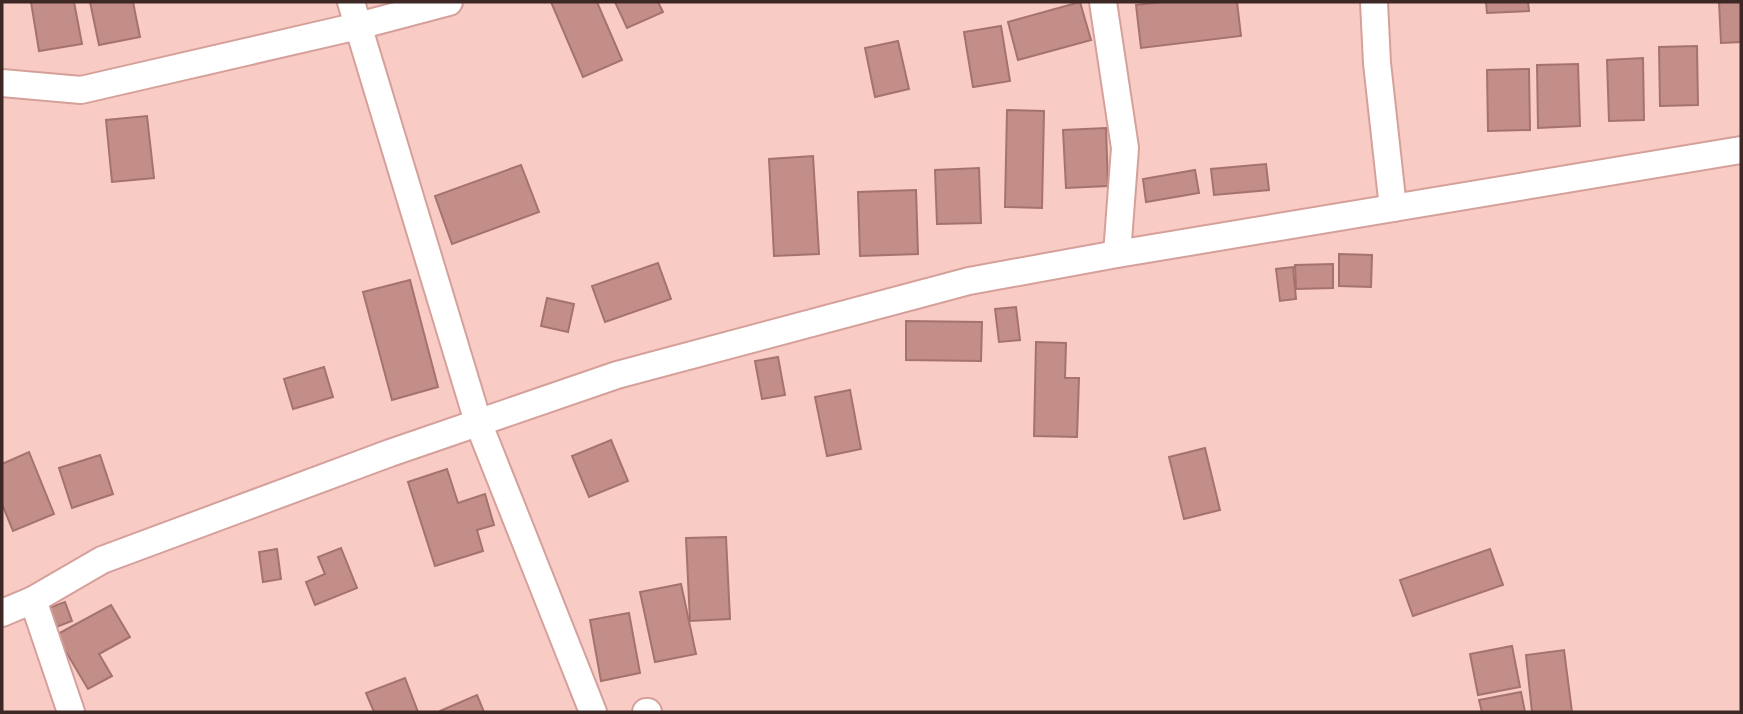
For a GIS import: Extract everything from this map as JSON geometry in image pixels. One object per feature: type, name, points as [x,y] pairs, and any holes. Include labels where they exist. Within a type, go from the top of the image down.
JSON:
[{"type":"street","points":[[2,83],[81,90],[354,14],[449,2]]},
{"type":"street","points":[[1103,2],[1125,148],[1117,254]]},
{"type":"street","points":[[1374,2],[1377,63],[1393,208]]},
{"type":"street","points":[[354,14],[478,422],[593,712]]},
{"type":"street","points":[[2,613],[33,600],[102,560],[478,422],[617,375],[969,281],[1741,150]]},
{"type":"street","points":[[33,600],[71,712]]},
{"type":"building","points":[[31,2],[74,2],[82,44],[39,51]]},
{"type":"building","points":[[90,2],[133,2],[140,37],[99,45]]},
{"type":"building","points":[[551,2],[597,2],[622,60],[583,77]]},
{"type":"building","points":[[615,2],[658,2],[663,12],[627,28]]},
{"type":"building","points":[[1080,2],[1091,40],[1018,60],[1008,22]]},
{"type":"building","points":[[1162,2],[1237,2],[1241,36],[1141,48],[1136,5]]},
{"type":"building","points":[[1486,2],[1528,2],[1529,11],[1487,13]]},
{"type":"building","points":[[1719,2],[1741,2],[1741,42],[1721,43]]},
{"type":"building","points":[[1001,26],[1010,81],[973,87],[964,32]]},
{"type":"building","points":[[898,41],[909,89],[875,97],[865,48]]},
{"type":"building","points":[[1697,46],[1698,105],[1660,106],[1659,47]]},
{"type":"building","points":[[1643,58],[1644,120],[1609,121],[1607,60]]},
{"type":"building","points":[[1578,64],[1580,126],[1538,128],[1537,65]]},
{"type":"building","points":[[1529,69],[1530,130],[1488,131],[1487,70]]},
{"type":"building","points":[[1007,110],[1044,111],[1042,208],[1005,207]]},
{"type":"building","points":[[147,116],[154,178],[112,182],[106,120]]},
{"type":"building","points":[[1106,128],[1108,186],[1066,188],[1063,130]]},
{"type":"building","points":[[813,156],[819,254],[774,256],[769,159]]},
{"type":"building","points":[[1266,164],[1269,190],[1214,195],[1211,169]]},
{"type":"building","points":[[521,165],[539,212],[452,244],[435,196]]},
{"type":"building","points":[[979,168],[981,223],[937,224],[935,170]]},
{"type":"building","points":[[1195,170],[1199,193],[1146,202],[1143,179]]},
{"type":"building","points":[[916,190],[918,254],[860,256],[858,192]]},
{"type":"building","points":[[1339,254],[1372,255],[1371,287],[1339,286]]},
{"type":"building","points":[[658,263],[671,299],[605,322],[592,286]]},
{"type":"building","points":[[1333,264],[1333,288],[1296,289],[1295,265]]},
{"type":"building","points":[[1293,267],[1296,299],[1280,301],[1276,269]]},
{"type":"building","points":[[410,280],[438,387],[392,400],[363,292]]},
{"type":"building","points":[[547,298],[574,304],[568,332],[541,326]]},
{"type":"building","points":[[1016,307],[1020,340],[999,342],[995,309]]},
{"type":"building","points":[[906,321],[982,322],[981,361],[906,360]]},
{"type":"building","points":[[1036,342],[1066,343],[1065,378],[1079,378],[1077,437],[1034,436]]},
{"type":"building","points":[[778,357],[785,395],[762,399],[755,361]]},
{"type":"building","points":[[324,367],[333,397],[293,409],[284,379]]},
{"type":"building","points":[[850,390],[861,449],[827,456],[815,397]]},
{"type":"building","points":[[611,440],[628,481],[589,497],[572,456]]},
{"type":"building","points":[[1205,448],[1220,510],[1184,519],[1169,457]]},
{"type":"building","points":[[29,452],[54,514],[13,531],[2,504],[2,464]]},
{"type":"building","points":[[100,455],[113,494],[72,508],[59,468]]},
{"type":"building","points":[[447,469],[458,503],[485,494],[494,525],[477,530],[483,551],[435,566],[408,482]]},
{"type":"building","points":[[726,537],[730,619],[690,621],[686,538]]},
{"type":"building","points":[[341,548],[357,588],[315,605],[306,582],[325,574],[318,557]]},
{"type":"building","points":[[277,549],[281,579],[263,582],[259,552]]},
{"type":"building","points":[[1490,549],[1503,585],[1413,616],[1400,580]]},
{"type":"building","points":[[681,584],[696,654],[655,662],[640,592]]},
{"type":"building","points":[[65,602],[72,621],[51,629],[43,610]]},
{"type":"building","points":[[111,605],[130,637],[99,654],[112,676],[88,689],[56,635]]},
{"type":"building","points":[[629,613],[640,673],[601,681],[590,620]]},
{"type":"building","points":[[1512,646],[1520,687],[1478,695],[1470,654]]},
{"type":"building","points":[[1564,650],[1572,712],[1532,712],[1526,655]]},
{"type":"building","points":[[405,678],[418,712],[374,712],[366,693]]},
{"type":"building","points":[[1521,692],[1525,712],[1482,712],[1479,700]]},
{"type":"building","points":[[477,695],[484,712],[440,712],[440,711]]}]
